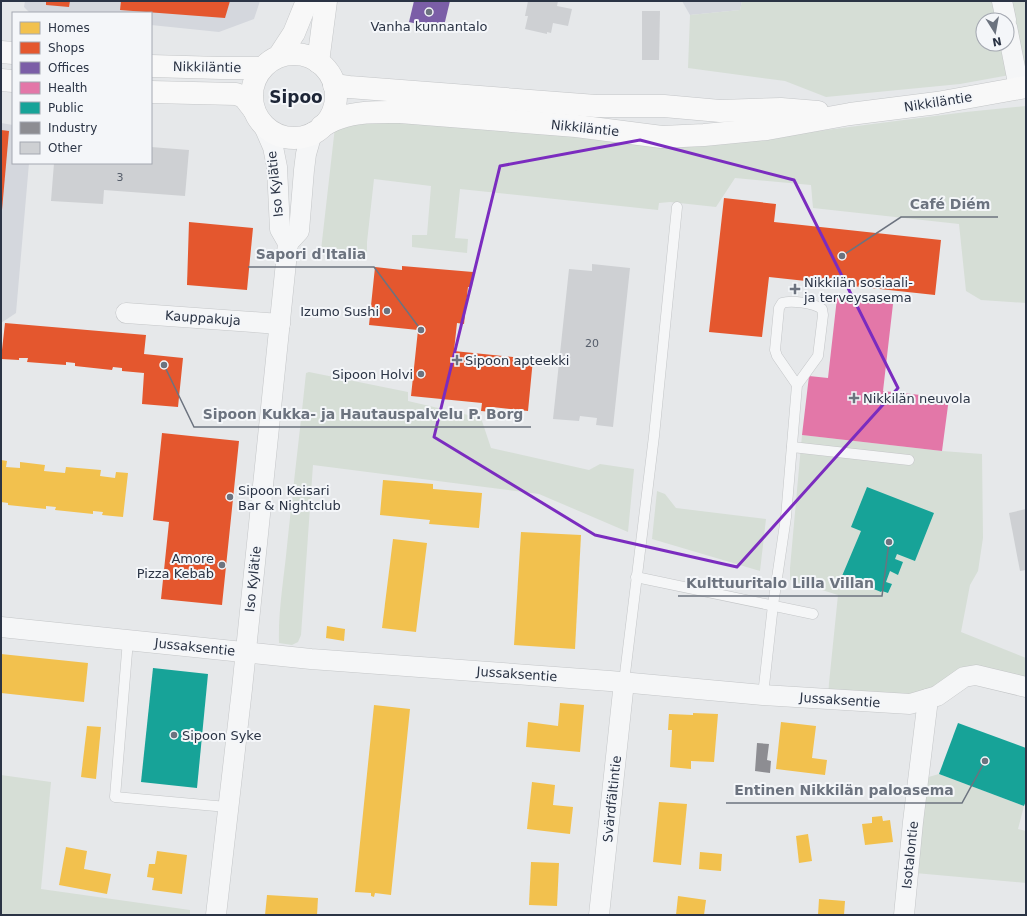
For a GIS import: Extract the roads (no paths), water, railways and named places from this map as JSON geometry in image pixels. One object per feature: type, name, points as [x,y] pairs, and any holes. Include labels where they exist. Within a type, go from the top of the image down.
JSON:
[{"type":"street","points":[[270,62],[295,54],[311,58],[327,70],[334,85],[335,101],[330,117],[317,130],[300,137],[288,137],[272,132],[258,117],[252,98],[254,82],[270,62],[294,33],[307,1]]},
{"type":"street","points":[[318,62],[326,1]]},
{"type":"street","points":[[1002,1],[1004,12]]},
{"type":"street","points":[[1,52],[12,53]]},
{"type":"street","points":[[1014,52],[1023,87]]},
{"type":"street","name":"Nikkiläntie","points":[[152,66],[201,68],[270,62]]},
{"type":"street","points":[[1,80],[12,81]]},
{"type":"street","name":"Nikkiläntie","points":[[334,85],[596,106],[664,106],[720,110],[781,109],[850,114]]},
{"type":"street","name":"Nikkiläntie","points":[[317,130],[339,118],[374,112],[400,112],[576,126],[662,137],[704,135],[767,129],[850,114],[936,103],[1023,87]]},
{"type":"street","name":"Nikkiläntie","points":[[152,92],[236,94],[244,97],[258,117]]},
{"type":"street","name":"Iso Kylätie","points":[[216,915],[288,243],[280,229],[277,167],[272,147],[258,117]]},
{"type":"street","name":"Iso Kylätie","points":[[288,243],[299,231],[306,154],[317,130]]},
{"type":"street","name":"Kauppakuja","points":[[126,313],[280,324]]},
{"type":"street","name":"Jussaksentie","points":[[1,627],[311,659],[910,704],[937,696],[964,677],[976,675],[1026,687]]},
{"type":"street","name":"Svärdfältintie","points":[[600,915],[624,682]]},
{"type":"street","name":"Isotalontie","points":[[904,915],[913,822],[928,699]]},
{"type":"lane","points":[[624,682],[656,420],[677,207]]},
{"type":"lane","points":[[763,694],[773,605],[786,516],[797,385],[818,356],[823,315],[822,309],[817,305],[788,301],[782,303],[780,308],[775,350],[777,356],[797,385]]},
{"type":"lane","points":[[792,447],[908,460]]},
{"type":"lane","points":[[636,577],[813,614]]},
{"type":"lane","points":[[128,640],[115,797],[227,807]]},
{"type":"place","name":"Vanha kunnantalo","points":[[429,12]]},
{"type":"place","name":"Café Diém","points":[[842,256]]},
{"type":"place","name":"Nikkilän sosiaali- ja terveysasema","points":[[795,289]]},
{"type":"place","name":"Izumo Sushi","points":[[387,311]]},
{"type":"place","name":"Sapori d'Italia","points":[[421,330]]},
{"type":"place","name":"Sipoon apteekki","points":[[457,360]]},
{"type":"place","name":"Sipoon Kukka- ja Hautauspalvelu P. Borg","points":[[164,365]]},
{"type":"place","name":"Sipoon Holvi","points":[[421,374]]},
{"type":"place","name":"Nikkilän neuvola","points":[[854,398]]},
{"type":"place","name":"Sipoon Keisari Bar & Nightclub","points":[[230,497]]},
{"type":"place","name":"Kulttuuritalo Lilla Villan","points":[[889,542]]},
{"type":"place","name":"Amore Pizza Kebab","points":[[222,565]]},
{"type":"place","name":"Sipoon Syke","points":[[174,735]]},
{"type":"place","name":"Entinen Nikkilän paloasema","points":[[985,761]]},
{"type":"district","name":"Sipoo","points":[[296,97]]}]
